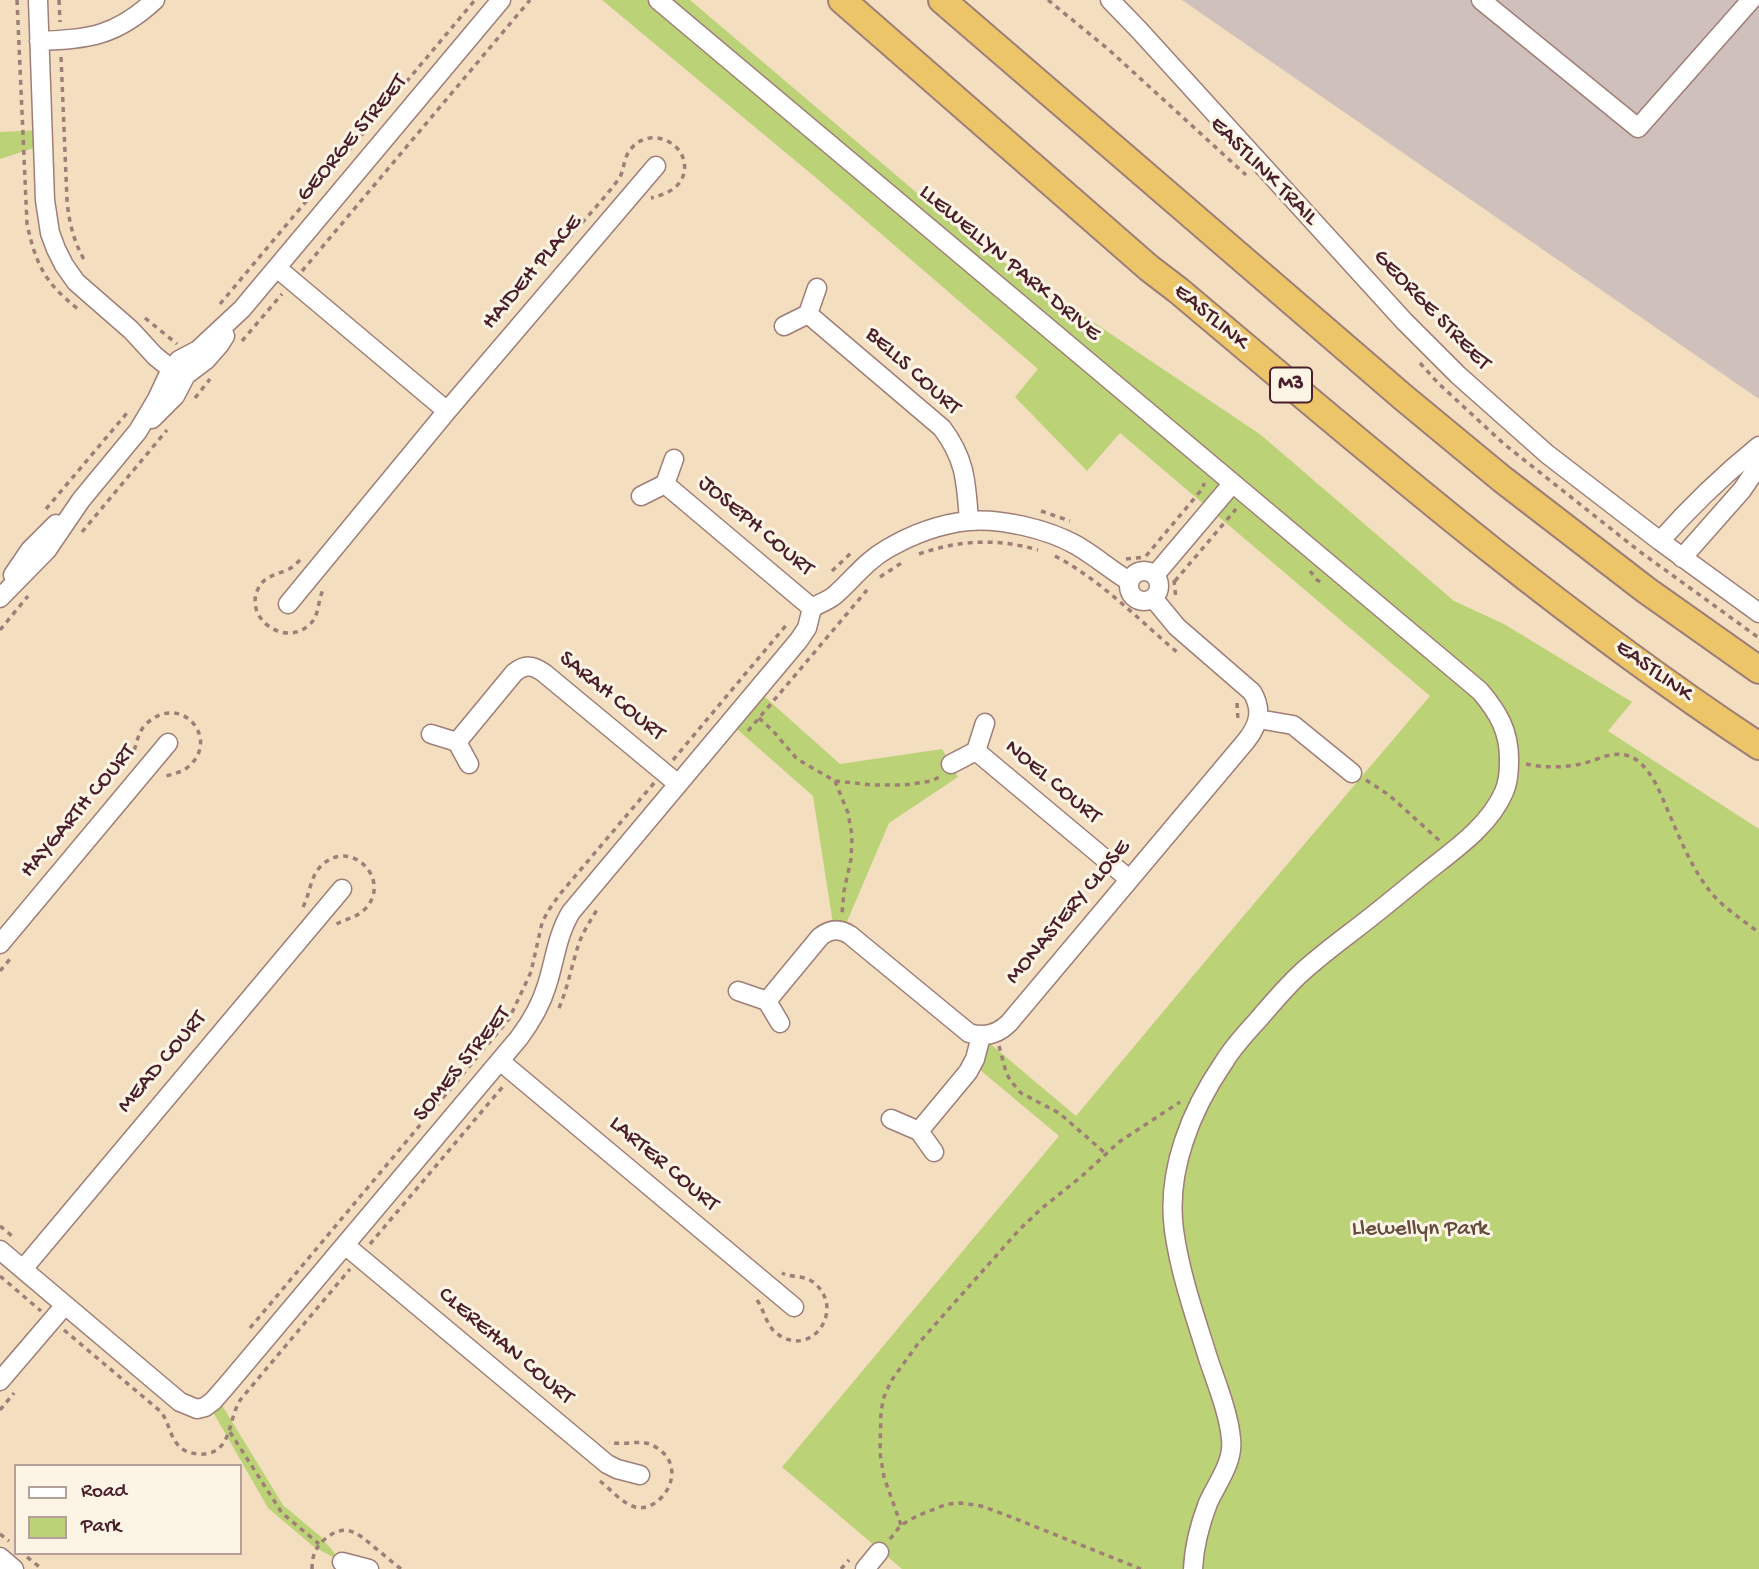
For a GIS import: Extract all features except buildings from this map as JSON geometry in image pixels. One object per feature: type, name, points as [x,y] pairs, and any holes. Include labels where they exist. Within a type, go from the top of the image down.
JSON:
[{"type":"highway","name":"EASTLINK","points":[[842,0],[1149,268],[1179,290],[1473,537],[1574,615],[1759,746]]},
{"type":"highway","points":[[942,0],[1404,398],[1502,479],[1646,590],[1759,670]]},
{"type":"street","points":[[38,0],[45,200],[50,233],[56,249],[76,282],[139,324],[155,356],[179,357]]},
{"type":"street","points":[[39,41],[83,38],[110,31],[133,19],[155,0]]},
{"type":"street","name":"GEORGE STREET","points":[[0,595],[47,550],[81,500],[138,431],[175,396],[179,357],[213,353],[242,309],[501,0]]},
{"type":"street","name":"LLEWELLYN PARK DRIVE","points":[[658,0],[1480,691],[1501,719],[1507,733],[1510,749],[1509,775],[1496,806],[1477,829],[1451,852],[1289,984],[1222,1063],[1193,1117],[1177,1163],[1173,1192],[1174,1230],[1183,1277],[1231,1438],[1227,1463],[1199,1527],[1193,1569]]},
{"type":"street","name":"GEORGE STREET","points":[[1110,0],[1404,321],[1494,409],[1547,454],[1682,558],[1759,613]]},
{"type":"street","points":[[1481,0],[1638,128],[1751,0]]},
{"type":"street","name":"HAIDEH PLACE","points":[[288,604],[447,411],[656,166]]},
{"type":"street","points":[[277,268],[447,411]]},
{"type":"street","points":[[784,326],[808,314],[817,288]]},
{"type":"street","name":"BELLS COURT","points":[[808,314],[942,428],[956,448],[962,464],[969,521]]},
{"type":"street","points":[[1660,541],[1724,475],[1759,446]]},
{"type":"street","name":"JOSEPH COURT","points":[[641,496],[665,484],[674,459]]},
{"type":"street","points":[[1682,558],[1742,490],[1759,465]]},
{"type":"street","name":"JOSEPH COURT","points":[[665,484],[812,608]]},
{"type":"street","points":[[1158,571],[1140,571],[1132,576],[1129,591],[1135,599],[1144,602],[1153,598],[1159,587],[1158,571],[1232,484]]},
{"type":"street","points":[[812,608],[834,596],[862,567],[898,543],[969,521],[1012,524],[1059,537],[1129,581]]},
{"type":"street","points":[[1153,598],[1177,627],[1246,685],[1258,705],[1258,719],[1293,725],[1352,773]]},
{"type":"street","name":"SOMES STREET","points":[[0,1250],[173,1396],[197,1409],[209,1405],[527,1027],[540,1003],[564,925],[571,912],[799,640],[807,628],[812,608]]},
{"type":"street","name":"SARAH COURT","points":[[457,742],[514,673],[520,668],[531,666],[544,673],[677,784]]},
{"type":"street","name":"MONASTERY CLOSE","points":[[989,1039],[1009,1023],[1253,733],[1258,719]]},
{"type":"street","name":"NOEL COURT","points":[[951,765],[976,751],[985,723]]},
{"type":"street","points":[[431,734],[457,742],[468,764]]},
{"type":"street","name":"HAYGARTH COURT","points":[[0,944],[168,743]]},
{"type":"street","name":"NOEL COURT","points":[[976,751],[1129,879]]},
{"type":"street","name":"MEAD COURT","points":[[23,1269],[342,889]]},
{"type":"street","points":[[767,1001],[820,937],[840,930],[850,935],[964,1030],[989,1039],[968,1072],[919,1131]]},
{"type":"street","points":[[738,990],[767,1001],[780,1023]]},
{"type":"street","name":"LARTER COURT","points":[[500,1061],[794,1307]]},
{"type":"street","points":[[891,1119],[919,1131],[934,1152]]},
{"type":"street","name":"CLEREHAN COURT","points":[[345,1245],[607,1464],[640,1475]]},
{"type":"street","points":[[0,1381],[65,1305]]},
{"type":"street","points":[[864,1569],[881,1549]]},
{"type":"street","points":[[0,1557],[15,1569]]},
{"type":"street","points":[[342,1562],[369,1569]]},
{"type":"path","points":[[59,0],[60,28]]},
{"type":"path","points":[[213,312],[475,0]]},
{"type":"path","points":[[301,272],[530,0]]},
{"type":"path","name":"EASTLINK TRAIL","points":[[1048,0],[1108,49],[1254,183]]},
{"type":"path","points":[[60,52],[69,221],[73,237],[92,271]]},
{"type":"path","points":[[237,347],[285,290]]},
{"type":"path","points":[[139,324],[179,357]]},
{"type":"path","points":[[1419,363],[1438,383]]},
{"type":"path","points":[[193,400],[211,379]]},
{"type":"path","points":[[44,512],[132,407]]},
{"type":"path","points":[[79,536],[167,431]]},
{"type":"path","points":[[1126,559],[1146,556],[1205,483]]},
{"type":"path","points":[[1171,605],[1176,599],[1175,581],[1236,509]]},
{"type":"path","points":[[915,555],[974,542],[1003,542],[1042,551]]},
{"type":"path","points":[[1048,553],[1083,572],[1181,656]]},
{"type":"path","points":[[1146,556],[1158,571],[1175,581]]},
{"type":"path","points":[[875,582],[909,559]]},
{"type":"path","points":[[741,738],[869,587]]},
{"type":"path","points":[[0,630],[35,588]]},
{"type":"path","points":[[670,764],[791,620]]},
{"type":"path","points":[[1237,703],[1238,722]]},
{"type":"path","points":[[759,718],[797,759],[835,781],[885,786],[924,783],[936,780],[951,765]]},
{"type":"path","points":[[1509,761],[1541,767],[1583,764],[1608,755],[1630,756],[1637,760],[1653,779],[1708,889],[1718,901],[1759,933]]},
{"type":"path","points":[[1352,773],[1389,794],[1451,852]]},
{"type":"path","points":[[242,1338],[509,1018],[531,972],[536,943],[548,911],[657,779]]},
{"type":"path","points":[[835,781],[851,821],[853,843],[840,930]]},
{"type":"path","points":[[555,1016],[580,941],[599,908]]},
{"type":"path","points":[[989,1039],[1016,1088],[1034,1101],[1059,1113],[1106,1154]]},
{"type":"path","points":[[367,1249],[509,1080]]},
{"type":"path","points":[[901,1525],[884,1477],[880,1453],[881,1411],[891,1381],[917,1345],[1019,1230],[1118,1142],[1177,1104],[1208,1090]]},
{"type":"path","points":[[0,1276],[42,1311]]},
{"type":"path","points":[[230,1432],[282,1513],[319,1544]]},
{"type":"path","points":[[881,1549],[901,1525],[917,1516],[947,1504],[971,1504],[1006,1515],[1141,1569]]},
{"type":"path","points":[[25,1555],[42,1569]]},
{"type":"shaded area","points":[[1182,0],[1759,0],[1759,399]]},
{"type":"green space","name":"Llewellyn Park","points":[[602,0],[690,0],[977,244],[1261,435],[1454,601],[1504,624],[1632,702],[1608,731],[1759,829],[1759,1569],[902,1569],[782,1467],[1059,1136],[973,1064],[981,1036],[1076,1116],[1430,696],[1120,433],[1087,471],[1015,397],[1038,369],[815,177]]},
{"type":"green space","points":[[43,130],[43,145],[0,159],[0,132]]},
{"type":"green space","points":[[757,690],[840,764],[942,749],[958,777],[889,823],[843,931],[834,930],[813,796],[730,723]]},
{"type":"green space","points":[[217,1397],[283,1505],[321,1537],[342,1562],[314,1547],[268,1508],[209,1405]]}]
